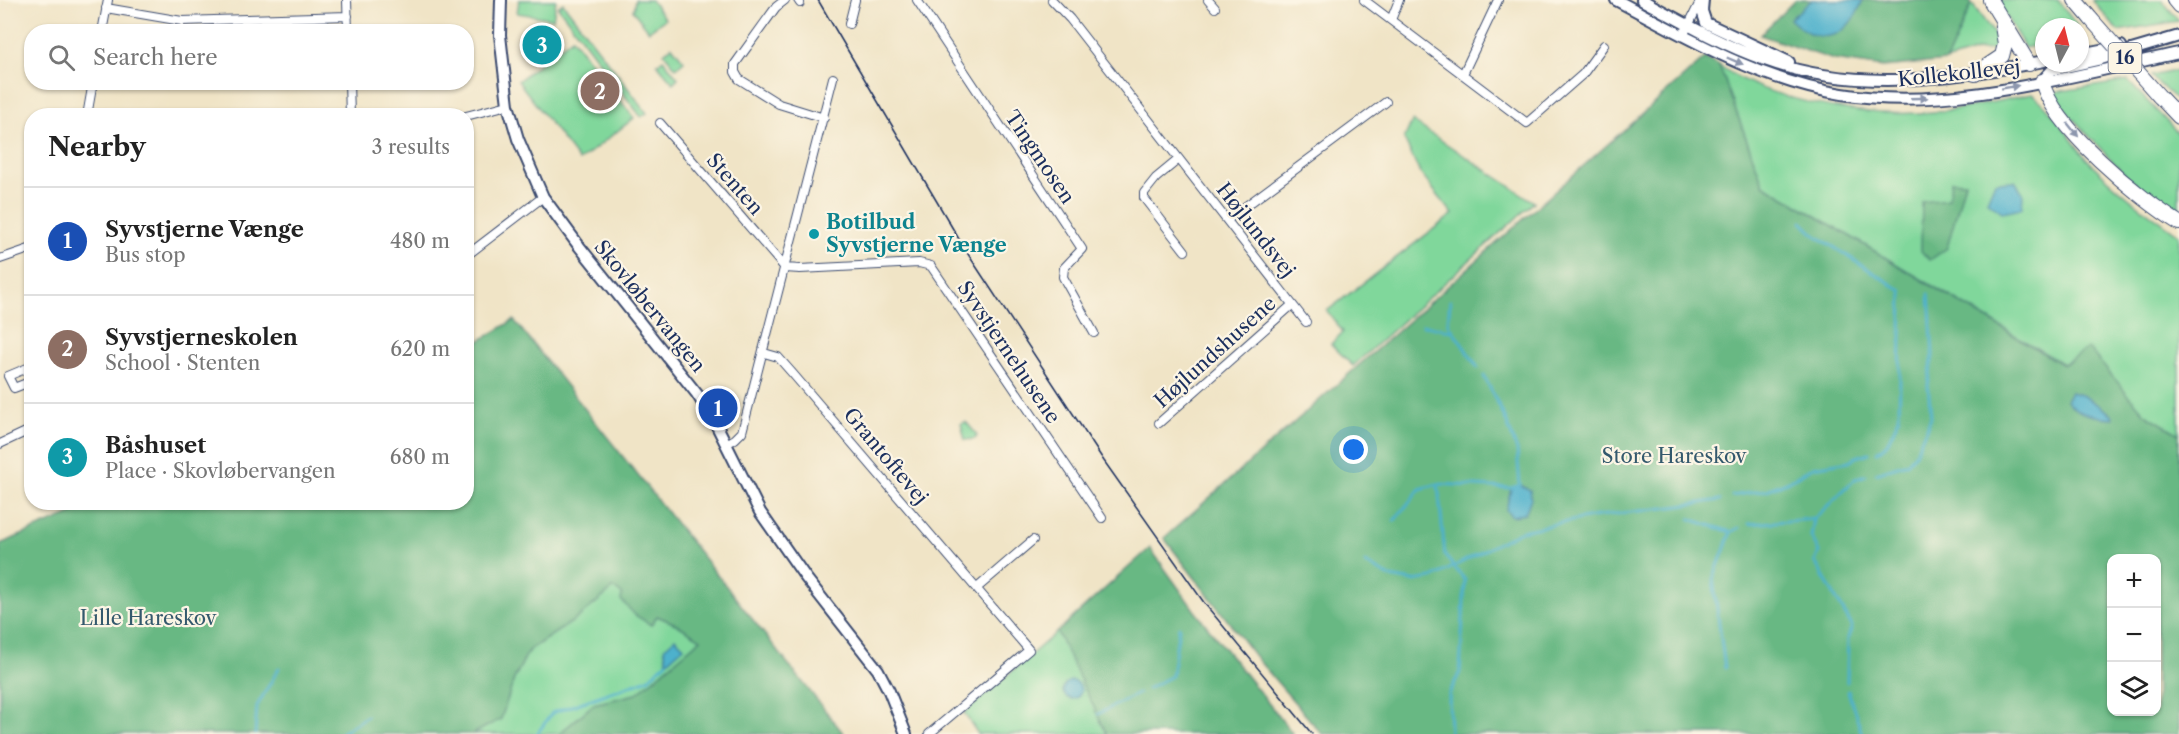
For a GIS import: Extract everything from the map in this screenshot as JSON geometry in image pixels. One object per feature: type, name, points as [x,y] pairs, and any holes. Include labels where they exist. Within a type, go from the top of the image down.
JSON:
[{"type":"highway","points":[[1990,0],[2029,64]]},
{"type":"highway","name":"16","points":[[2075,0],[2179,117]]},
{"type":"highway","points":[[1975,74],[2002,56],[2006,44],[2000,18]]},
{"type":"highway","points":[[2042,81],[2049,100],[2075,134],[2113,174],[2158,210],[2179,223]]},
{"type":"street","points":[[347,0],[348,24]]},
{"type":"street","name":"Skovløbervangen","points":[[501,0],[500,35],[508,105],[522,150],[543,197],[579,246],[697,394],[726,444],[760,512],[806,578],[878,670],[906,734]]},
{"type":"street","points":[[785,0],[776,8],[735,64],[735,72],[739,79],[779,104],[824,118]]},
{"type":"street","points":[[849,24],[855,0]]},
{"type":"street","name":"Tingmosen","points":[[917,0],[1082,249],[1064,268],[1063,277],[1094,333]]},
{"type":"street","name":"Højlundsvej","points":[[1052,0],[1070,19],[1306,322]]},
{"type":"street","points":[[1208,0],[1215,8]]},
{"type":"street","points":[[1364,0],[1527,123],[1583,74],[1604,45]]},
{"type":"street","points":[[1390,20],[1399,0]]},
{"type":"street","points":[[1463,74],[1498,0]]},
{"type":"street","name":"Kollekollevej","points":[[1616,0],[1738,63],[1782,79],[1840,94],[1863,97],[1928,98],[1977,93],[2179,53]]},
{"type":"street","name":"Kollekollevej","points":[[1642,0],[1746,53],[1808,73],[1900,81],[1975,74],[2035,63]]},
{"type":"street","points":[[1683,36],[1702,0]]},
{"type":"street","points":[[1702,0],[1703,18],[1706,23],[1808,73]]},
{"type":"street","points":[[103,24],[107,4],[182,21],[348,16]]},
{"type":"street","points":[[2029,64],[2042,81],[2052,70],[2101,59],[2179,36]]},
{"type":"street","points":[[2089,52],[2179,36]]},
{"type":"street","points":[[726,444],[742,432],[833,78]]},
{"type":"street","points":[[88,108],[92,90]]},
{"type":"street","points":[[349,90],[350,108]]},
{"type":"street","points":[[1227,220],[1386,102]]},
{"type":"street","points":[[474,114],[508,105]]},
{"type":"street","name":"Stenten","points":[[660,123],[785,268]]},
{"type":"street","points":[[1179,159],[1156,178],[1144,193],[1144,198],[1185,251]]},
{"type":"street","points":[[474,250],[543,197]]},
{"type":"street","points":[[0,259],[24,251]]},
{"type":"street","name":"Syvstjernehusene","points":[[785,268],[919,262],[931,266],[1102,518]]},
{"type":"street","name":"Højlundshusene","points":[[1159,423],[1292,305]]},
{"type":"street","name":"Grantoftevej","points":[[764,353],[778,357],[1029,650],[929,734]]},
{"type":"street","points":[[24,369],[8,376],[14,388],[24,384]]},
{"type":"street","points":[[0,444],[24,433]]},
{"type":"street","points":[[977,588],[1033,540]]},
{"type":"green space","points":[[519,0],[556,0],[553,19],[517,13]]},
{"type":"green space","points":[[635,0],[651,0],[665,19],[649,31],[633,11]]},
{"type":"green space","points":[[1795,0],[1970,0],[1972,4],[1946,61],[1883,67],[1834,60],[1760,35]]},
{"type":"green space","points":[[1996,0],[2058,0],[2071,18],[2035,18],[2035,46],[2025,48]]},
{"type":"green space","points":[[2092,0],[2162,0],[2179,21],[2118,31]]},
{"type":"green space","points":[[563,3],[647,113],[641,117],[558,7]]},
{"type":"green space","points":[[1972,4],[1998,39],[2000,49],[1979,50],[1946,61]]},
{"type":"green space","points":[[572,38],[634,118],[579,161],[518,81]]},
{"type":"green space","points":[[672,46],[684,61],[676,68],[664,53]]},
{"type":"green space","name":"Store Hareskov","points":[[1705,58],[1719,65],[1763,184],[2063,365],[2088,348],[2145,414],[2179,434],[2179,734],[1322,734],[1258,660],[1164,538]]},
{"type":"green space","points":[[663,59],[678,78],[673,83],[657,64]]},
{"type":"green space","points":[[1719,65],[1739,78],[1788,97],[1814,104],[1869,112],[1932,112],[2032,94],[2048,108],[2079,150],[2097,169],[2131,199],[2179,235],[2179,434],[2145,414],[2088,349],[2063,364],[1763,184]]},
{"type":"green space","points":[[2179,70],[2179,103],[2151,76]]},
{"type":"green space","points":[[2128,81],[2179,134],[2179,217],[2146,193],[2114,163],[2057,101],[2054,92]]},
{"type":"green space","points":[[1412,121],[1534,202],[1353,366],[1331,344],[1343,332],[1327,311],[1453,214],[1420,173],[1404,139]]},
{"type":"green space","points":[[1951,181],[1965,182],[1947,248],[1930,260],[1921,251],[1922,202],[1949,199]]},
{"type":"green space","name":"Lille Hareskov","points":[[514,320],[844,734],[559,734],[594,704],[636,694],[701,639],[657,616],[651,625],[635,615],[621,600],[622,594],[614,588],[575,620],[529,650],[514,679],[501,719],[472,734],[0,734],[0,544],[80,510],[474,510],[474,344]]},
{"type":"green space","points":[[965,422],[977,435],[975,439],[965,440],[961,424]]},
{"type":"green space","points":[[1150,548],[1195,611],[1293,734],[1107,734],[1057,632]]},
{"type":"green space","points":[[614,588],[651,625],[657,616],[702,639],[636,694],[594,704],[559,734],[472,734],[501,719],[514,679],[529,650],[575,620]]},
{"type":"green space","points":[[1057,632],[1107,734],[978,734],[964,713]]},
{"type":"water","points":[[1812,0],[1863,0],[1850,23],[1833,35],[1823,36],[1802,29],[1790,19]]},
{"type":"water","points":[[2015,181],[2023,193],[2022,208],[2002,212],[1987,201],[1995,182]]},
{"type":"water","points":[[2071,392],[2084,396],[2112,414],[2113,418],[2094,416],[2076,409],[2066,400]]},
{"type":"water","points":[[1520,485],[1530,490],[1531,498],[1525,514],[1512,516],[1506,510],[1511,488]]},
{"type":"water","points":[[675,638],[684,647],[667,662],[664,648]]},
{"type":"water","points":[[1068,681],[1076,681],[1081,686],[1079,697],[1068,699],[1063,694],[1063,686]]},
{"type":"waterway","points":[[1802,222],[1815,235],[1902,291],[1899,418],[1887,444],[1877,452]]},
{"type":"waterway","points":[[1876,473],[1907,463],[1915,454],[1931,417],[1928,385],[1933,355],[1929,294]]},
{"type":"waterway","points":[[1450,301],[1448,323],[1478,368]]},
{"type":"waterway","points":[[1422,325],[1452,331]]},
{"type":"waterway","points":[[1450,734],[1449,694],[1460,672],[1465,580],[1445,556],[1438,484],[1511,488],[1520,485],[1517,450],[1506,420],[1484,376]]},
{"type":"waterway","points":[[1732,496],[1767,490],[1813,467],[1849,461],[1869,453]]},
{"type":"waterway","points":[[1749,524],[1814,519],[1855,479],[1866,475]]},
{"type":"waterway","points":[[1394,521],[1420,489],[1438,484]]},
{"type":"waterway","points":[[1365,563],[1390,577],[1413,581],[1432,578],[1521,531],[1591,517],[1720,500]]},
{"type":"waterway","points":[[1690,519],[1731,532]]},
{"type":"waterway","points":[[1814,519],[1811,536],[1819,552],[1815,562],[1852,626],[1848,638],[1847,682]]},
{"type":"waterway","points":[[1725,668],[1713,579],[1731,532],[1739,528]]},
{"type":"waterway","points":[[1147,689],[1172,676],[1179,627]]},
{"type":"waterway","points":[[537,734],[552,713],[648,679],[667,662]]},
{"type":"waterway","points":[[255,734],[257,706],[279,668]]},
{"type":"waterway","points":[[1848,691],[1862,734]]},
{"type":"waterway","points":[[1098,714],[1139,693]]},
{"type":"waterway","points":[[340,734],[367,716]]},
{"type":"tram line","points":[[818,0],[966,251],[1104,461],[1205,604],[1312,734]]},
{"type":"place","name":"Båshuset","points":[[542,45]]},
{"type":"place","name":"Syvstjerneskolen","points":[[600,91]]},
{"type":"place","name":"Botilbud Syvstjerne Vænge","points":[[814,234]]},
{"type":"place","name":"Syvstjerne Vænge","points":[[718,408]]}]
